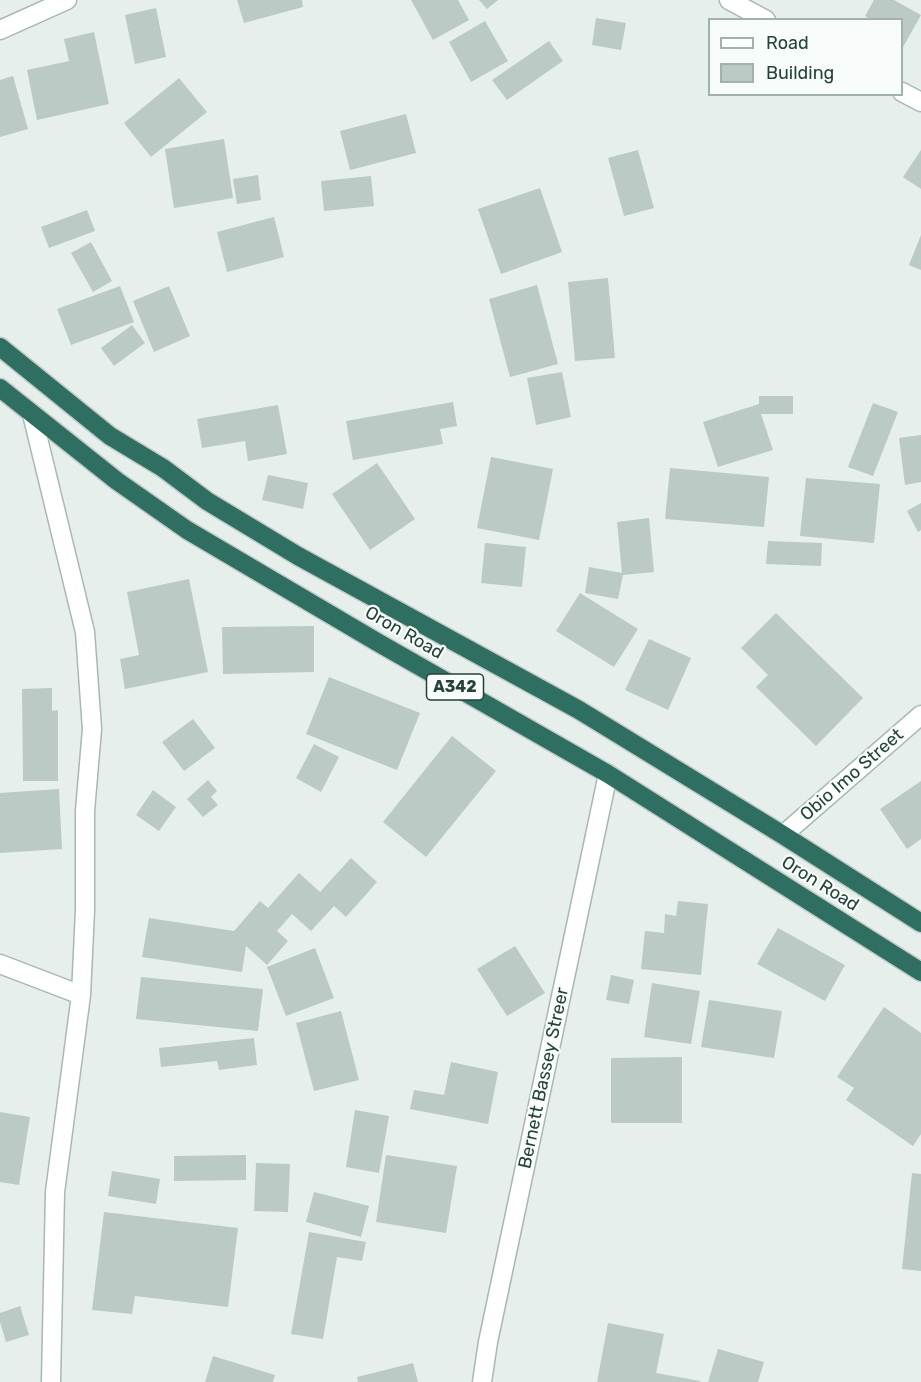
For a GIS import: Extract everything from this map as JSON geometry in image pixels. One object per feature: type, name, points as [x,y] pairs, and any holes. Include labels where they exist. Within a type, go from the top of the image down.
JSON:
[{"type":"highway","name":"Oron Road","points":[[0,347],[110,436],[163,468],[207,501],[298,556],[579,710],[921,923]]},
{"type":"highway","name":"Oron Road","points":[[0,388],[117,481],[187,530],[608,774],[921,972]]},
{"type":"street","points":[[0,30],[67,0]]},
{"type":"street","points":[[729,0],[762,18]]},
{"type":"street","points":[[903,93],[921,102]]},
{"type":"street","points":[[32,414],[85,632],[92,729],[85,811],[85,910],[81,995],[55,1192],[51,1382]]},
{"type":"street","name":"Obio Imo Street","points":[[783,835],[921,715]]},
{"type":"street","name":"Bernett Bassey Streer","points":[[482,1382],[490,1330],[608,774]]},
{"type":"street","points":[[0,964],[81,995]]},
{"type":"building","points":[[237,0],[302,0],[303,7],[244,23]]},
{"type":"building","points":[[411,0],[458,0],[469,20],[433,40]]},
{"type":"building","points":[[479,0],[498,0],[487,9]]},
{"type":"building","points":[[874,0],[894,0],[921,15],[903,47],[903,18],[868,18],[865,16]]},
{"type":"building","points":[[156,8],[166,57],[135,64],[125,15]]},
{"type":"building","points":[[596,18],[626,23],[621,50],[592,45]]},
{"type":"building","points":[[485,21],[508,61],[471,82],[449,42]]},
{"type":"building","points":[[94,32],[109,104],[37,120],[27,70],[69,61],[64,39]]},
{"type":"building","points":[[549,41],[563,61],[507,100],[492,80]]},
{"type":"building","points":[[13,76],[28,129],[0,137],[0,80]]},
{"type":"building","points":[[179,78],[207,112],[151,157],[124,123]]},
{"type":"building","points":[[406,114],[416,153],[350,170],[340,131]]},
{"type":"building","points":[[224,139],[233,198],[174,208],[165,149]]},
{"type":"building","points":[[638,150],[654,208],[624,216],[608,158]]},
{"type":"building","points":[[921,150],[921,189],[903,177]]},
{"type":"building","points":[[258,175],[261,200],[237,204],[233,179]]},
{"type":"building","points":[[371,176],[374,206],[324,211],[321,181]]},
{"type":"building","points":[[540,188],[562,252],[501,274],[478,209]]},
{"type":"building","points":[[87,210],[95,231],[49,248],[41,227]]},
{"type":"building","points":[[274,217],[284,257],[227,272],[217,232]]},
{"type":"building","points":[[921,235],[921,270],[909,265]]},
{"type":"building","points":[[91,242],[112,281],[93,292],[71,253]]},
{"type":"building","points":[[608,278],[615,358],[575,361],[568,282]]},
{"type":"building","points":[[537,285],[558,364],[510,377],[489,299]]},
{"type":"building","points":[[120,286],[134,322],[71,345],[57,309]]},
{"type":"building","points":[[169,286],[190,336],[154,352],[133,301]]},
{"type":"building","points":[[132,325],[145,343],[114,366],[101,348]]},
{"type":"building","points":[[562,372],[571,417],[536,425],[527,378]]},
{"type":"building","points":[[759,396],[793,396],[793,414],[761,414],[773,450],[718,467],[703,422],[759,404]]},
{"type":"building","points":[[453,402],[457,426],[440,429],[443,444],[353,460],[346,421]]},
{"type":"building","points":[[873,403],[898,412],[873,476],[848,467]]},
{"type":"building","points":[[278,405],[287,454],[248,461],[245,441],[202,448],[197,419]]},
{"type":"building","points":[[921,435],[921,482],[905,485],[899,438]]},
{"type":"building","points":[[491,457],[553,469],[539,540],[477,528]]},
{"type":"building","points":[[377,463],[415,519],[370,550],[332,494]]},
{"type":"building","points":[[670,468],[769,477],[764,527],[665,519]]},
{"type":"building","points":[[268,475],[308,483],[303,509],[262,500]]},
{"type":"building","points":[[806,478],[880,484],[874,543],[800,536]]},
{"type":"building","points":[[921,503],[921,530],[918,532],[907,511]]},
{"type":"building","points":[[649,518],[654,572],[623,575],[618,599],[585,593],[589,567],[622,573],[617,522]]},
{"type":"building","points":[[768,541],[822,543],[821,566],[766,564]]},
{"type":"building","points":[[485,543],[526,547],[522,587],[481,583]]},
{"type":"building","points":[[189,579],[208,672],[125,689],[120,659],[139,655],[127,592]]},
{"type":"building","points":[[580,593],[638,629],[614,667],[556,631]]},
{"type":"building","points":[[776,613],[863,698],[816,746],[756,687],[768,675],[741,648]]},
{"type":"building","points":[[314,626],[314,672],[223,674],[222,627]]},
{"type":"building","points":[[649,639],[691,658],[668,710],[625,690]]},
{"type":"building","points":[[329,677],[420,713],[397,770],[306,734]]},
{"type":"building","points":[[52,688],[52,711],[58,710],[58,781],[23,781],[22,689]]},
{"type":"building","points":[[193,719],[215,748],[184,771],[162,742]]},
{"type":"building","points":[[452,736],[496,771],[426,857],[383,822]]},
{"type":"building","points":[[314,744],[339,757],[321,792],[296,778]]},
{"type":"building","points":[[208,780],[217,791],[211,797],[218,805],[203,817],[187,799]]},
{"type":"building","points":[[921,781],[921,839],[907,849],[880,809]]},
{"type":"building","points":[[59,789],[62,849],[0,853],[0,793]]},
{"type":"building","points":[[153,790],[176,807],[159,831],[136,815]]},
{"type":"building","points":[[351,858],[377,882],[346,917],[334,906],[311,931],[292,914],[277,931],[288,941],[267,965],[246,946],[242,972],[142,957],[149,918],[234,931],[260,901],[268,908],[299,873],[320,892]]},
{"type":"building","points":[[678,901],[708,904],[701,975],[641,969],[645,931],[664,933],[665,914],[676,916]]},
{"type":"building","points":[[778,928],[845,965],[825,1001],[757,964]]},
{"type":"building","points":[[515,946],[545,993],[507,1016],[477,969]]},
{"type":"building","points":[[315,948],[334,998],[286,1016],[267,967]]},
{"type":"building","points":[[611,975],[634,980],[629,1004],[606,1000]]},
{"type":"building","points":[[141,977],[263,989],[258,1031],[136,1019]]},
{"type":"building","points":[[652,983],[700,991],[691,1044],[644,1037]]},
{"type":"building","points":[[709,1000],[782,1011],[774,1058],[701,1047]]},
{"type":"building","points":[[884,1007],[921,1033],[921,1134],[913,1146],[846,1100],[854,1088],[837,1077]]},
{"type":"building","points":[[341,1011],[359,1080],[314,1091],[296,1023]]},
{"type":"building","points":[[254,1038],[257,1065],[219,1070],[217,1061],[161,1067],[159,1048]]},
{"type":"building","points":[[682,1057],[682,1123],[611,1123],[611,1058]]},
{"type":"building","points":[[451,1062],[498,1072],[488,1124],[410,1109],[414,1090],[444,1095]]},
{"type":"building","points":[[355,1110],[389,1116],[379,1173],[346,1167]]},
{"type":"building","points":[[0,1112],[30,1117],[19,1185],[0,1182]]},
{"type":"building","points":[[246,1155],[246,1180],[174,1181],[174,1156]]},
{"type":"building","points":[[386,1155],[457,1166],[446,1233],[376,1222]]},
{"type":"building","points":[[256,1163],[290,1164],[288,1212],[254,1211]]},
{"type":"building","points":[[112,1171],[160,1179],[156,1204],[108,1196]]},
{"type":"building","points":[[912,1173],[921,1174],[921,1271],[902,1269]]},
{"type":"building","points":[[314,1192],[369,1206],[361,1237],[306,1222]]},
{"type":"building","points":[[104,1212],[238,1228],[228,1307],[135,1296],[132,1314],[92,1310]]},
{"type":"building","points":[[309,1232],[366,1242],[362,1261],[337,1257],[323,1339],[291,1334]]},
{"type":"building","points":[[20,1306],[29,1335],[6,1342],[0,1322],[0,1313]]},
{"type":"building","points":[[608,1323],[664,1334],[656,1373],[700,1382],[597,1382]]},
{"type":"building","points":[[718,1349],[764,1362],[758,1382],[708,1382]]},
{"type":"building","points":[[213,1356],[275,1375],[273,1382],[205,1382]]},
{"type":"building","points":[[413,1363],[418,1382],[358,1382],[357,1377]]}]
